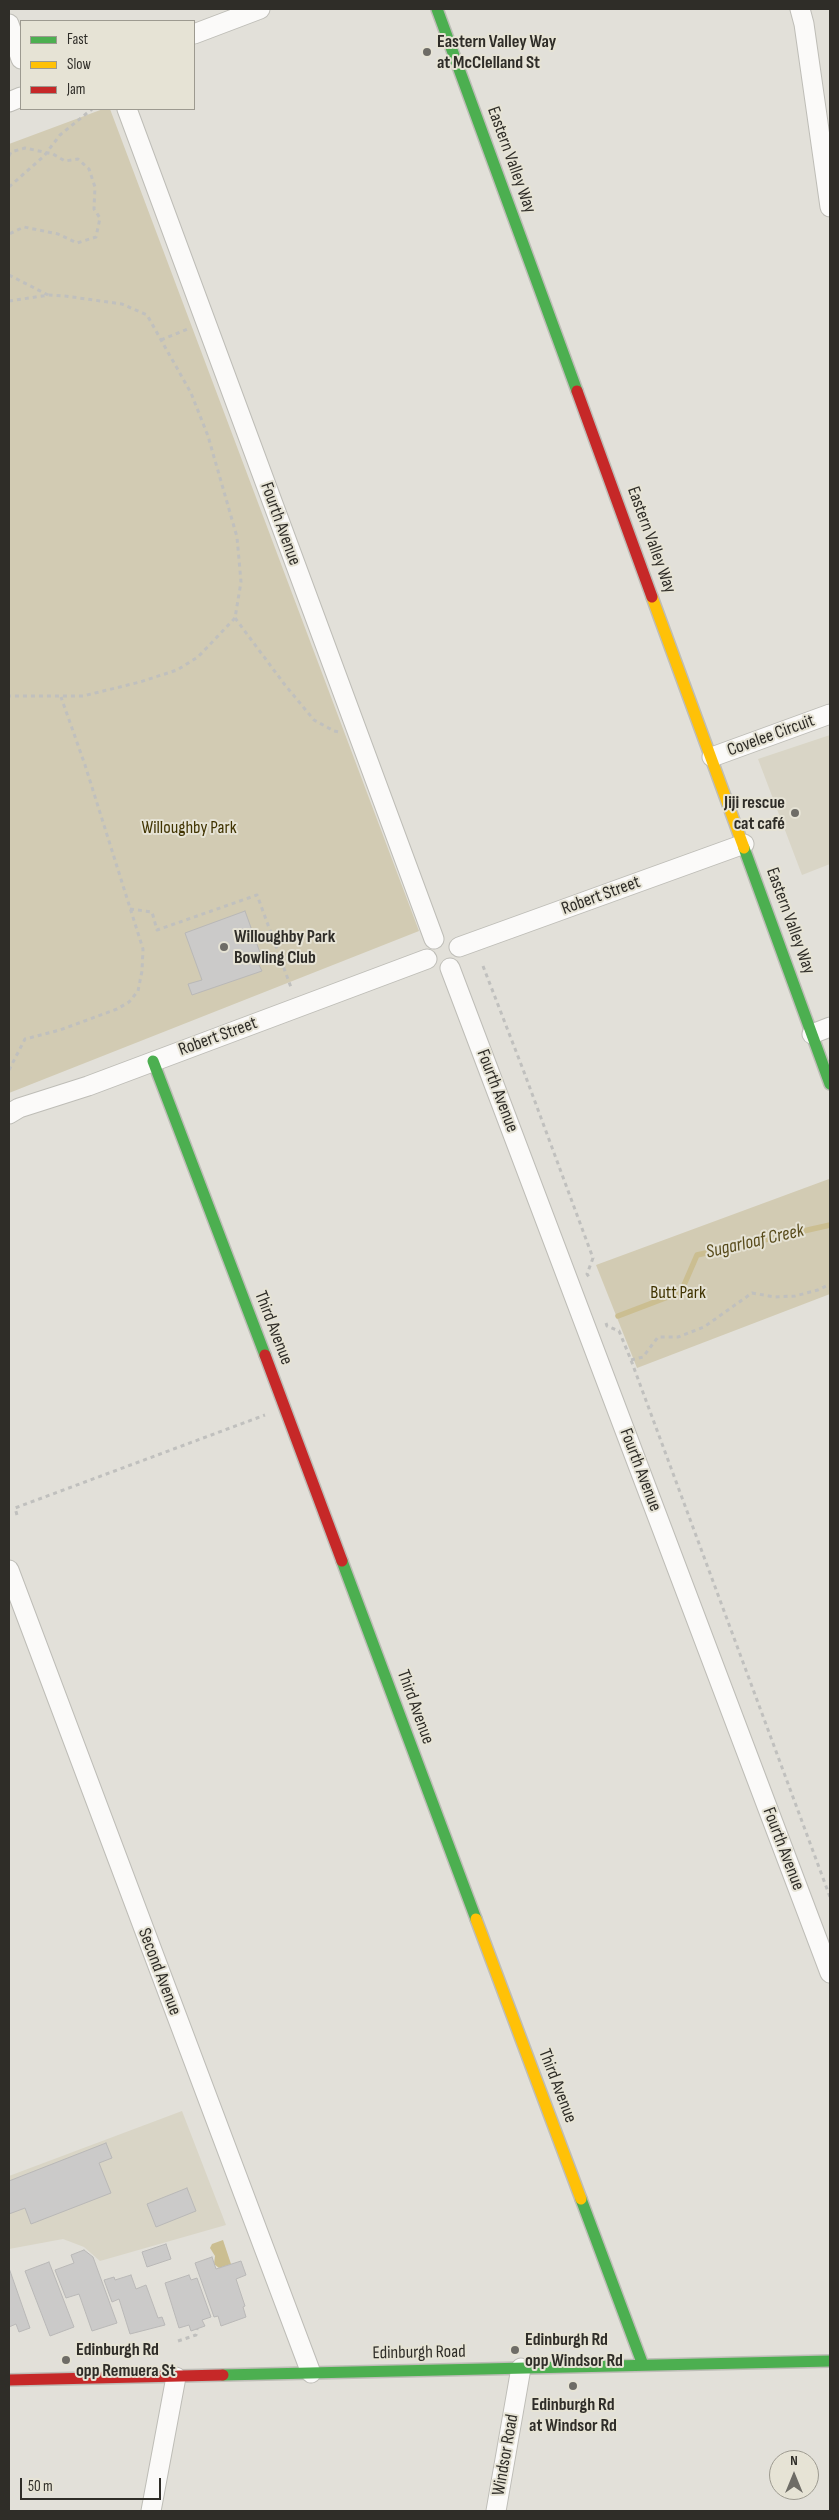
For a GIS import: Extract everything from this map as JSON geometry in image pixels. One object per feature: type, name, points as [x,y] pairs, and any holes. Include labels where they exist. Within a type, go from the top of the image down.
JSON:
[{"type":"main road","name":"Eastern Valley Way","points":[[437,9],[744,844],[830,1084]]},
{"type":"main road","name":"Third Avenue","points":[[153,1061],[285,1407],[643,2365]]},
{"type":"main road","name":"Edinburgh Road","points":[[9,2380],[830,2361]]},
{"type":"street","points":[[195,34],[260,9]]},
{"type":"street","points":[[800,9],[830,207]]},
{"type":"street","points":[[9,24],[20,56]]},
{"type":"street","name":"Fourth Avenue","points":[[127,110],[434,939]]},
{"type":"street","name":"Covelee Circuit","points":[[712,757],[830,714]]},
{"type":"street","name":"Robert Street","points":[[459,947],[744,844]]},
{"type":"street","points":[[446,936],[451,938],[459,947],[459,957],[450,968],[434,967],[428,959],[426,950],[434,939],[446,936]]},
{"type":"street","name":"Robert Street","points":[[9,1114],[19,1108],[88,1086],[428,959]]},
{"type":"street","name":"Fourth Avenue","points":[[450,968],[822,1925],[830,1973]]},
{"type":"street","points":[[812,1034],[830,1027]]},
{"type":"street","name":"Second Avenue","points":[[9,1570],[16,1614],[311,2373]]},
{"type":"street","name":"Windsor Road","points":[[496,2511],[521,2368]]},
{"type":"street","points":[[150,2511],[176,2376]]},
{"type":"path","points":[[9,187],[47,152],[60,135],[91,110]]},
{"type":"path","points":[[9,156],[11,152],[26,148],[34,152],[47,152],[65,160],[78,159],[89,169],[95,187],[94,209],[100,218],[96,237],[77,243],[58,234],[24,227],[9,234]]},
{"type":"path","points":[[9,275],[49,295]]},
{"type":"path","points":[[9,301],[49,295],[122,304],[146,315],[191,393],[205,430],[237,537],[241,582],[235,618],[198,657],[177,670],[140,682],[83,696],[9,696]]},
{"type":"path","points":[[161,340],[206,322]]},
{"type":"path","points":[[235,618],[284,685],[314,720],[334,731],[358,735]]},
{"type":"path","points":[[9,1070],[25,1039],[60,1030],[117,1009],[128,1002],[138,991],[143,949],[86,766],[61,697]]},
{"type":"path","points":[[130,909],[152,912],[157,930],[257,895],[299,1007]]},
{"type":"path","points":[[483,966],[593,1258],[587,1274],[591,1282]]},
{"type":"path","points":[[631,1360],[643,1357],[658,1337],[678,1337],[704,1327],[752,1293],[776,1297],[795,1296],[830,1284]]},
{"type":"path","points":[[604,1317],[607,1326],[619,1331],[631,1360],[830,1897]]},
{"type":"path","points":[[17,1515],[15,1508],[285,1407]]},
{"type":"path","points":[[178,2341],[196,2335],[197,2329]]},
{"type":"shaded area","points":[[830,735],[830,864],[802,875],[758,759]]},
{"type":"shaded area","points":[[182,2111],[226,2225],[100,2261],[84,2247],[63,2239],[9,2249],[9,2176]]},
{"type":"shaded area","points":[[223,2240],[231,2264],[219,2268],[214,2264],[215,2256],[210,2248],[212,2244]]},
{"type":"green space","name":"Willoughby Park","points":[[100,110],[110,110],[419,931],[9,1093],[9,144]]},
{"type":"green space","name":"Butt Park","points":[[829,1179],[830,1294],[637,1368],[596,1265]]},
{"type":"building","name":"Willoughby Park Bowling Club","points":[[245,911],[263,961],[257,961],[262,971],[192,995],[188,984],[202,980],[185,933]]},
{"type":"building","points":[[106,2143],[112,2158],[99,2163],[111,2193],[31,2224],[25,2208],[9,2214],[9,2181]]},
{"type":"building","points":[[187,2188],[196,2211],[156,2227],[147,2204]]},
{"type":"building","points":[[166,2244],[171,2259],[147,2267],[142,2252]]},
{"type":"building","points":[[84,2250],[93,2257],[117,2323],[92,2331],[79,2294],[66,2298],[55,2270],[74,2263],[71,2255]]},
{"type":"building","points":[[212,2257],[216,2269],[241,2261],[246,2275],[236,2279],[245,2306],[243,2307],[246,2317],[221,2326],[218,2316],[214,2317],[195,2263]]},
{"type":"building","points":[[49,2262],[74,2327],[50,2336],[25,2271]]},
{"type":"building","points":[[9,2268],[30,2328],[19,2332],[16,2324],[9,2327]]},
{"type":"building","points":[[131,2275],[136,2289],[146,2285],[158,2318],[162,2317],[165,2325],[130,2334],[119,2299],[112,2302],[104,2280],[114,2277],[115,2280]]},
{"type":"building","points":[[189,2275],[191,2280],[197,2278],[211,2317],[202,2320],[205,2326],[191,2331],[189,2325],[179,2328],[165,2283]]},
{"type":"waterway","name":"Sugarloaf Creek","points":[[618,1316],[681,1292],[697,1255],[830,1225]]},
{"type":"traffic: fast","points":[[437,9],[577,391]]},
{"type":"traffic: fast","points":[[744,848],[830,1084]]},
{"type":"traffic: fast","points":[[153,1061],[265,1355]]},
{"type":"traffic: fast","points":[[342,1561],[476,1919]]},
{"type":"traffic: fast","points":[[581,2199],[643,2365]]},
{"type":"traffic: fast","points":[[223,2375],[830,2361]]},
{"type":"traffic: slow","points":[[652,597],[744,848]]},
{"type":"traffic: slow","points":[[476,1919],[581,2199]]},
{"type":"traffic: jam","points":[[577,391],[652,597]]},
{"type":"traffic: jam","points":[[265,1355],[342,1561]]},
{"type":"traffic: jam","points":[[9,2380],[223,2375]]},
{"type":"place","name":"Eastern Valley Way at McClelland St","points":[[427,52]]},
{"type":"place","name":"Jiji rescue cat café","points":[[795,813]]},
{"type":"place","name":"Willoughby Park Bowling Club","points":[[224,947]]},
{"type":"place","name":"Edinburgh Rd opp Windsor Rd","points":[[515,2350]]},
{"type":"place","name":"Edinburgh Rd opp Remuera St","points":[[66,2360]]},
{"type":"place","name":"Edinburgh Rd at Windsor Rd","points":[[573,2386]]}]
